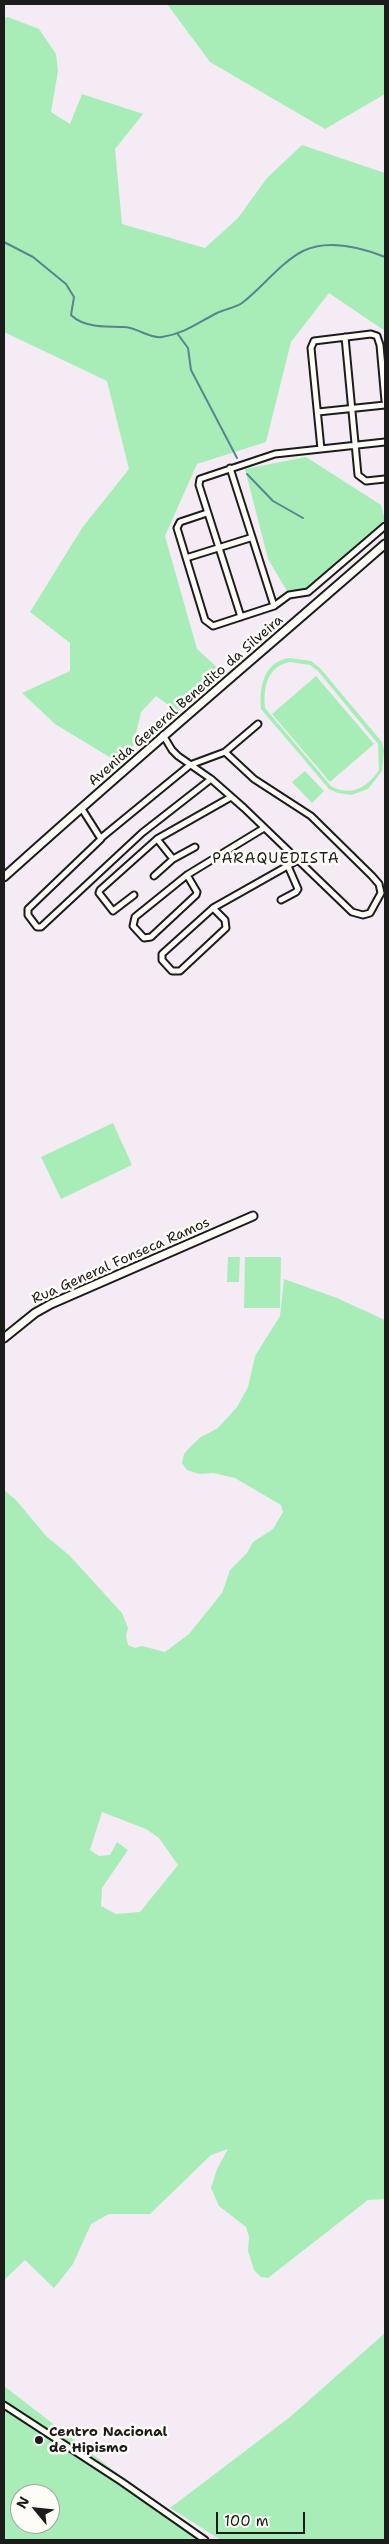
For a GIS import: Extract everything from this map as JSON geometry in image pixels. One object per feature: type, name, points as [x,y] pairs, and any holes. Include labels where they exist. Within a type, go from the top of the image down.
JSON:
[{"type":"main road","name":"Avenida General Benedito da Silveira","points":[[4,877],[164,735],[224,686],[385,544]]},
{"type":"main road","name":"Rua General Fonseca Ramos","points":[[4,1338],[35,1313],[51,1304],[253,1216]]},
{"type":"street","points":[[321,449],[312,344],[317,340],[376,336],[380,340],[384,369],[385,401]]},
{"type":"street","points":[[345,337],[360,478],[366,481],[385,479]]},
{"type":"street","points":[[318,412],[385,406]]},
{"type":"street","points":[[241,617],[207,513],[199,480],[204,476],[275,454],[385,442]]},
{"type":"street","points":[[230,468],[250,538],[274,606]]},
{"type":"street","points":[[207,513],[178,525],[177,532],[207,623],[215,626],[274,606],[288,596],[304,594],[314,588],[385,526]]},
{"type":"street","points":[[186,558],[250,538]]},
{"type":"street","points":[[211,779],[142,833],[41,927],[37,926],[28,916],[28,909],[101,838],[190,765],[225,752],[258,724]]},
{"type":"street","points":[[164,735],[172,750],[211,779],[352,912],[363,915],[370,913],[381,893],[379,884],[372,876],[311,816],[254,779],[225,752]]},
{"type":"street","points":[[134,895],[113,911],[99,893],[100,890],[158,838],[230,797]]},
{"type":"street","points":[[82,809],[101,838]]},
{"type":"street","points":[[187,875],[197,892],[196,895],[151,937],[144,938],[133,926],[135,917],[187,875],[264,828]]},
{"type":"street","points":[[158,838],[173,860]]},
{"type":"street","points":[[154,876],[173,860],[195,846]]},
{"type":"street","points":[[213,908],[225,920],[226,928],[180,971],[172,971],[162,960],[162,954],[213,908],[298,860]]},
{"type":"street","points":[[282,900],[296,892],[298,888],[288,866]]},
{"type":"street","points":[[4,2405],[122,2482],[205,2540]]},
{"type":"green space","points":[[167,4],[385,4],[385,94],[325,129],[210,62]]},
{"type":"green space","points":[[8,17],[39,29],[56,54],[58,71],[51,112],[70,124],[82,94],[143,114],[115,149],[122,224],[205,248],[238,218],[267,178],[302,145],[385,173],[385,331],[329,293],[291,342],[266,442],[197,464],[165,536],[197,649],[220,670],[194,692],[178,712],[156,696],[141,712],[133,747],[116,761],[55,724],[22,693],[70,671],[70,643],[30,612],[82,528],[129,469],[107,381],[4,332],[4,18]]},
{"type":"green space","points":[[306,457],[381,505],[385,520],[311,586],[301,590],[287,591],[268,559],[245,469]]},
{"type":"green space","points":[[289,658],[311,661],[320,668],[382,742],[384,750],[382,771],[368,789],[351,795],[329,789],[261,709],[262,684],[269,670],[281,660]],"holes":[[[290,662],[310,665],[318,671],[378,744],[379,770],[369,782],[358,789],[345,791],[331,786],[265,708],[266,686],[271,673],[276,668]]]},
{"type":"green space","points":[[316,676],[374,744],[330,782],[272,714]]},
{"type":"green space","points":[[305,771],[324,791],[312,803],[292,782]]},
{"type":"green space","points":[[113,1123],[132,1165],[61,1199],[41,1157]]},
{"type":"green space","points":[[228,1257],[240,1257],[239,1282],[227,1282]]},
{"type":"green space","points":[[245,1257],[281,1257],[280,1308],[244,1308]]},
{"type":"green space","points":[[284,1279],[337,1298],[385,1320],[385,2199],[368,2200],[268,2278],[261,2277],[254,2270],[248,2251],[249,2237],[246,2227],[219,2206],[211,2188],[217,2169],[228,2149],[211,2155],[150,2214],[109,2214],[91,2224],[73,2264],[54,2288],[25,2260],[4,2280],[4,1490],[16,1500],[47,1537],[69,1555],[122,1613],[128,1628],[126,1636],[128,1645],[135,1648],[142,1646],[165,1652],[189,1634],[222,1593],[230,1570],[247,1553],[253,1542],[273,1529],[283,1512],[281,1505],[235,1478],[213,1473],[199,1474],[187,1470],[182,1463],[184,1454],[191,1446],[201,1437],[218,1428],[237,1407],[248,1387],[255,1356],[280,1316]],"holes":[[[102,1812],[146,1829],[159,1838],[178,1865],[140,1912],[116,1914],[101,1906],[102,1888],[128,1850],[117,1842],[110,1855],[99,1856],[90,1850]]]},
{"type":"green space","points":[[385,2333],[385,2540],[221,2540],[170,2508],[290,2417]]},
{"type":"green space","name":"Centro Nacional de Hipismo","points":[[4,2386],[204,2540],[4,2540]]},
{"type":"waterway","points":[[4,242],[33,257],[66,284],[74,297],[71,315],[76,319],[89,325],[125,327],[157,337],[185,330],[217,313],[239,305],[287,262],[303,251],[313,247],[345,246],[385,257]]},
{"type":"waterway","points":[[177,333],[188,348],[191,370],[237,458]]},
{"type":"waterway","points":[[247,474],[273,501],[303,518]]},
{"type":"place","name":"Centro Nacional de Hipismo","points":[[39,2440]]},
{"type":"district","name":"PARAQUEDISTA","points":[[276,859]]}]
